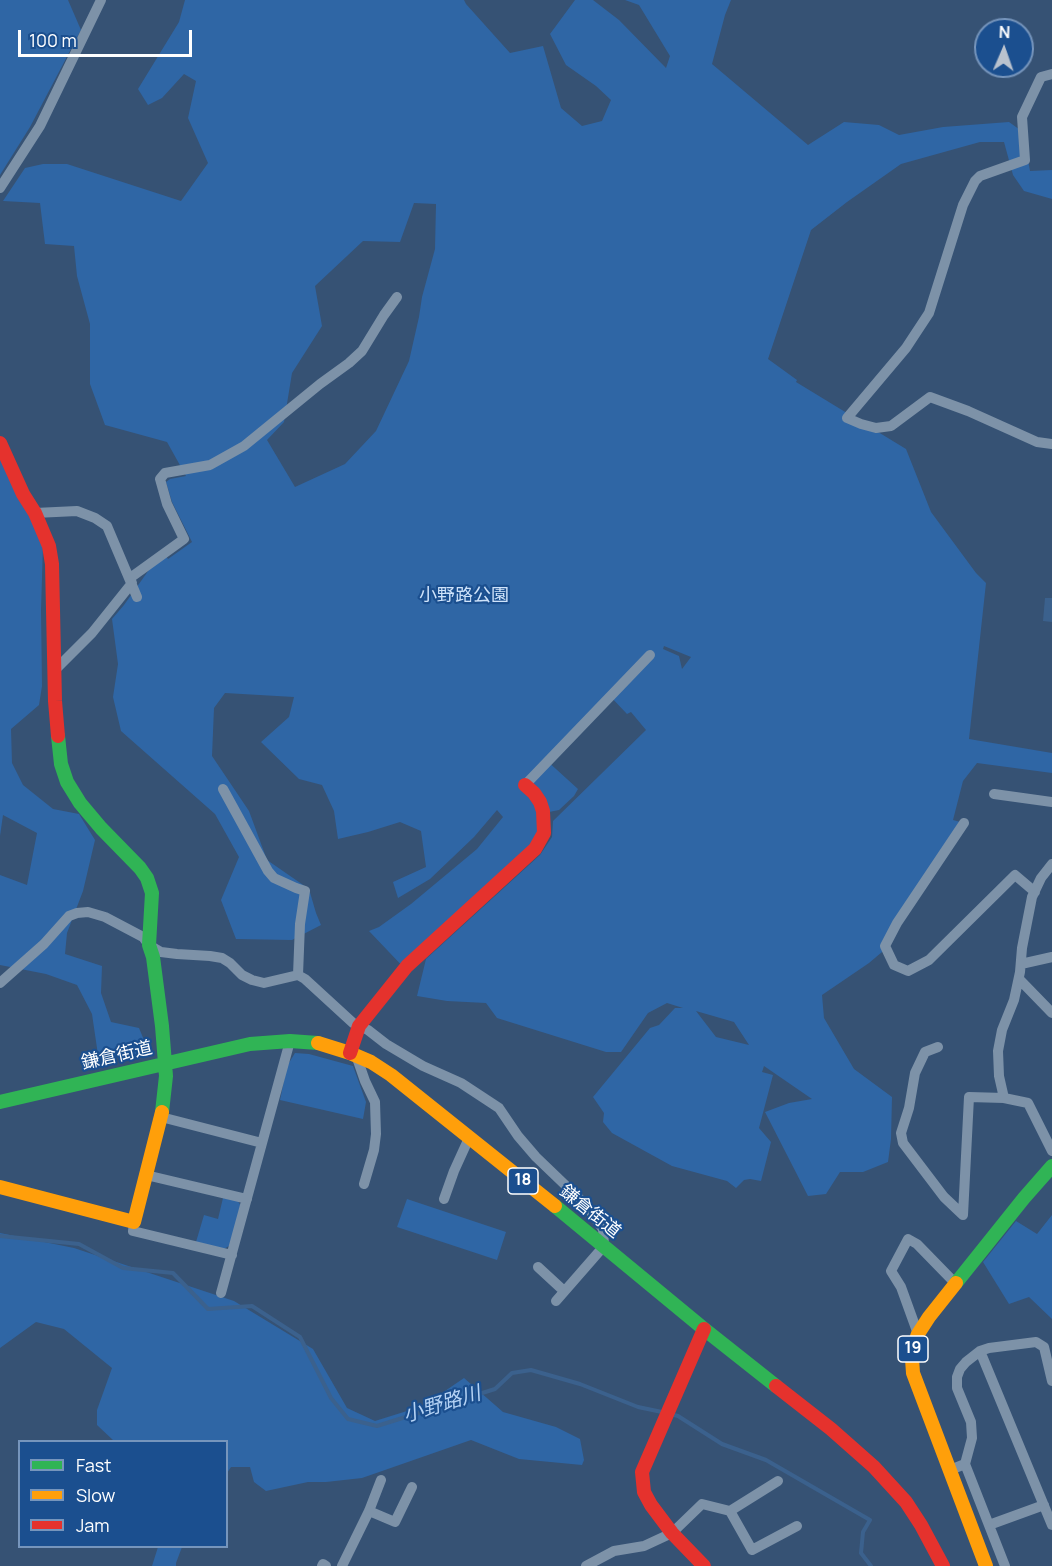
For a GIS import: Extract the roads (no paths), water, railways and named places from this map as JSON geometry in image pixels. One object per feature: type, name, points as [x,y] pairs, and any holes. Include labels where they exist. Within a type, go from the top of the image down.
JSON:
[{"type":"main road","points":[[0,444],[22,494],[35,513],[49,546],[52,564],[58,738],[61,764],[67,782],[80,803],[101,828],[140,868],[147,878],[152,893],[149,945],[153,957],[165,1063],[165,1094],[161,1118],[134,1222],[0,1187]]},
{"type":"main road","points":[[353,1054],[359,1026],[407,966],[535,849],[544,833],[543,811],[534,793],[525,785]]},
{"type":"main road","name":"鎌倉街道","points":[[0,1102],[250,1044],[314,1042],[371,1062],[391,1075],[831,1429],[874,1467],[906,1502],[943,1566]]},
{"type":"main road","name":"19","points":[[987,1566],[913,1373],[913,1352],[918,1334],[928,1317],[1024,1198],[1052,1167]]},
{"type":"main road","points":[[704,1329],[646,1461],[642,1481],[644,1492],[651,1505],[672,1533],[704,1566]]},
{"type":"street","points":[[0,188],[40,126],[101,0]]},
{"type":"street","points":[[1052,74],[1041,77],[1022,117],[1025,160],[980,176],[975,181],[963,205],[929,314],[906,348],[847,418],[876,428],[891,426],[930,397],[968,411],[1037,442],[1052,444]]},
{"type":"street","points":[[55,669],[92,633],[131,581],[184,539],[167,504],[162,487],[160,479],[165,473],[210,465],[244,446],[320,384],[350,363],[362,351],[398,297]]},
{"type":"street","points":[[35,513],[77,511],[107,526],[137,597]]},
{"type":"street","points":[[525,785],[650,655]]},
{"type":"street","points":[[222,789],[268,871],[274,878],[305,891],[300,924],[297,975]]},
{"type":"street","points":[[994,794],[1052,802]]},
{"type":"street","points":[[964,823],[897,923],[885,946],[894,965],[908,971],[929,960],[1015,875],[1035,891]]},
{"type":"street","points":[[1004,1098],[999,1076],[998,1051],[1002,1030],[1014,1000],[1019,979],[1032,897],[1041,878],[1052,864]]},
{"type":"street","points":[[0,983],[39,949],[69,916],[77,912],[88,912],[105,917],[143,937],[149,945],[161,952],[222,958],[242,975],[252,980],[264,983],[297,975],[305,979],[353,1023],[368,1030],[386,1044],[423,1066],[461,1083],[499,1108],[536,1157],[586,1205],[603,1229],[604,1246],[556,1300]]},
{"type":"street","points":[[1021,964],[1052,957]]},
{"type":"street","points":[[1019,979],[1052,1013]]},
{"type":"street","points":[[221,1293],[290,1041]]},
{"type":"street","points":[[938,1047],[925,1053],[915,1073],[909,1108],[901,1133],[903,1143],[944,1197],[963,1215],[969,1097],[1004,1098],[1028,1103],[1052,1151]]},
{"type":"street","points":[[353,1054],[375,1102],[374,1150],[364,1184]]},
{"type":"street","points":[[161,1118],[262,1143]]},
{"type":"street","points":[[444,1199],[469,1138]]},
{"type":"street","points":[[146,1175],[247,1199]]},
{"type":"street","points":[[134,1222],[133,1231],[232,1255]]},
{"type":"street","points":[[918,1334],[901,1287],[891,1271],[908,1239],[917,1244],[955,1283]]},
{"type":"street","points":[[538,1267],[564,1291]]},
{"type":"street","points":[[1005,1566],[965,1464],[972,1438],[971,1422],[957,1388],[957,1377],[966,1362],[989,1348],[1036,1342],[1044,1347],[1052,1381]]},
{"type":"street","points":[[980,1352],[1052,1526]]},
{"type":"street","points":[[950,1470],[965,1464]]},
{"type":"street","points":[[342,1566],[369,1511],[381,1480]]},
{"type":"street","points":[[586,1566],[614,1551],[644,1546],[672,1533],[702,1504],[730,1511],[778,1481]]},
{"type":"street","points":[[369,1511],[395,1522],[412,1486]]},
{"type":"street","points":[[989,1526],[1044,1505]]},
{"type":"street","points":[[730,1511],[752,1550],[797,1527]]},
{"type":"waterway","name":"小野路川","points":[[0,1236],[79,1244],[123,1268],[173,1273],[208,1309],[252,1306],[300,1337],[331,1398],[348,1419],[377,1426],[495,1389],[512,1373],[531,1370],[580,1384],[638,1407],[662,1412]]},
{"type":"waterway","name":"小野路川","points":[[670,1414],[678,1416],[722,1444],[766,1460],[870,1520],[863,1532],[861,1553],[871,1566]]},
{"type":"park label","name":"小野路公園","points":[[464,596]]}]
